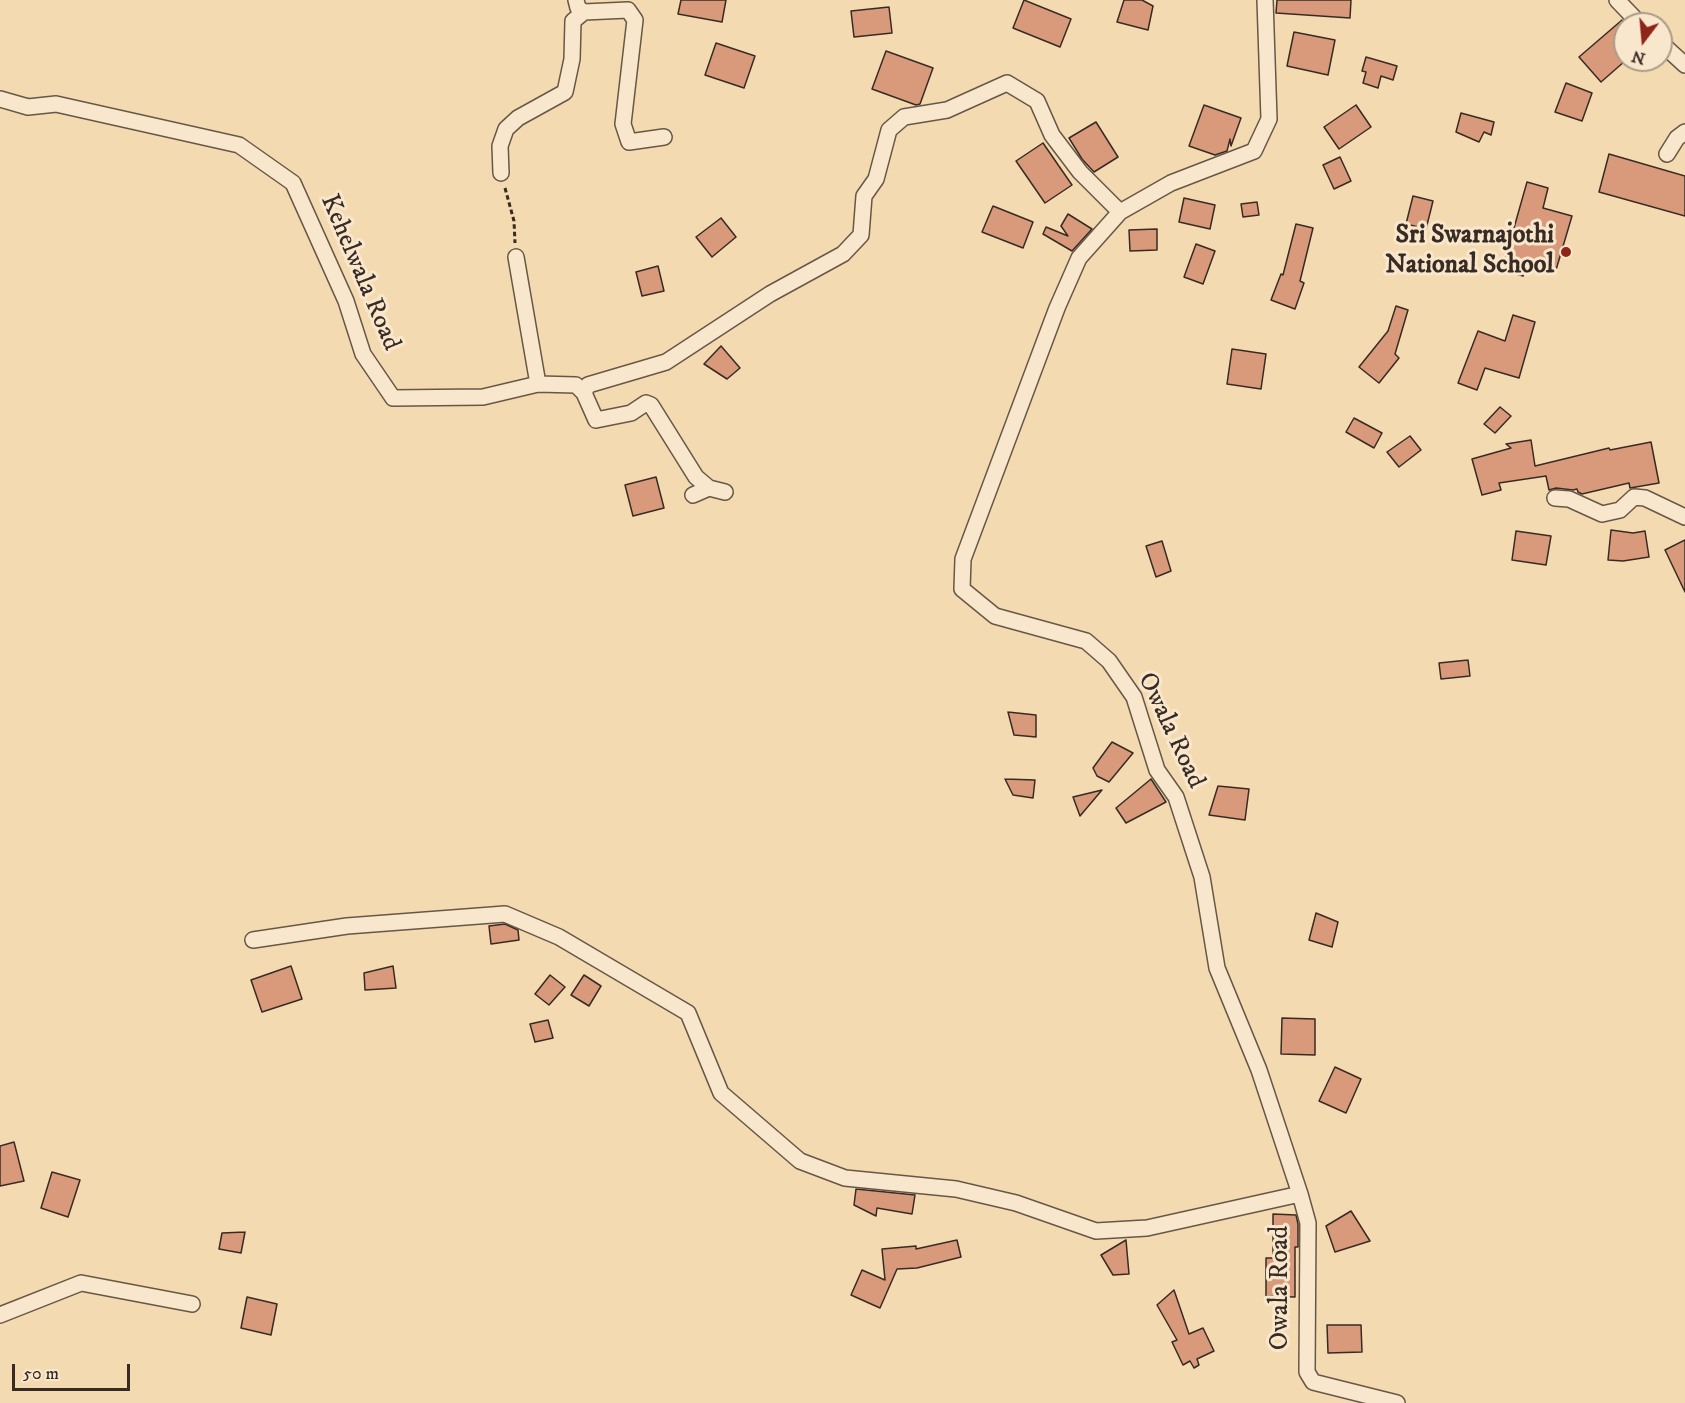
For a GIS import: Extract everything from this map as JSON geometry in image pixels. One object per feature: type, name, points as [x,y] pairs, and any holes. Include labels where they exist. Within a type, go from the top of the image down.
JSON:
[{"type":"street","name":"Owala Road","points":[[1265,0],[1269,118],[1254,151],[1171,183],[1120,212],[1079,258],[1057,308],[963,559],[962,589],[995,616],[1086,641],[1109,661],[1134,697],[1157,770],[1176,797],[1202,877],[1217,968],[1259,1070],[1308,1223],[1307,1372],[1313,1382],[1397,1403]]},
{"type":"street","points":[[1617,0],[1628,12]]},
{"type":"street","points":[[501,173],[500,146],[506,129],[518,118],[565,92],[572,59],[573,21],[580,6],[628,10],[635,20],[623,124],[629,142],[664,136]]},
{"type":"street","points":[[1673,54],[1685,65]]},
{"type":"street","points":[[725,492],[709,488],[696,477],[651,405],[646,403],[631,413],[596,420],[584,393],[588,385],[666,362],[770,294],[843,254],[861,235],[864,196],[876,179],[889,130],[904,117],[947,110],[1007,83],[1037,101],[1052,135],[1080,172],[1120,212]]},
{"type":"street","name":"Kehelwala Road","points":[[0,99],[28,107],[56,104],[239,144],[293,183],[346,301],[363,354],[393,398],[483,397],[538,384],[576,385],[584,393]]},
{"type":"street","points":[[1667,154],[1677,138],[1685,132]]},
{"type":"street","points":[[516,257],[538,384]]},
{"type":"street","points":[[693,495],[709,488]]},
{"type":"street","points":[[1555,498],[1569,499],[1602,514],[1620,510],[1634,497],[1645,498],[1685,517]]},
{"type":"street","points":[[253,940],[347,926],[505,914],[559,937],[688,1013],[721,1093],[800,1161],[845,1178],[956,1189],[1016,1203],[1096,1231],[1147,1228],[1300,1194]]},
{"type":"street","points":[[0,1315],[81,1283],[192,1304]]},
{"type":"path","points":[[501,173],[514,221],[516,257]]},
{"type":"building","points":[[681,0],[726,0],[722,22],[678,14]]},
{"type":"building","points":[[1024,0],[1071,19],[1060,47],[1013,28]]},
{"type":"building","points":[[1124,0],[1142,0],[1153,6],[1148,30],[1117,22]]},
{"type":"building","points":[[1277,0],[1351,0],[1350,18],[1276,13]]},
{"type":"building","points":[[889,7],[892,33],[854,37],[851,11]]},
{"type":"building","points":[[1613,28],[1613,72],[1601,82],[1579,57]]},
{"type":"building","points":[[1294,32],[1335,40],[1328,75],[1287,66]]},
{"type":"building","points":[[716,43],[755,56],[744,88],[705,75]]},
{"type":"building","points":[[886,51],[933,68],[920,104],[916,105],[872,89]]},
{"type":"building","points":[[1366,57],[1397,66],[1393,80],[1381,76],[1378,88],[1363,83],[1366,72],[1362,71]]},
{"type":"building","points":[[1566,83],[1592,93],[1582,121],[1555,112]]},
{"type":"building","points":[[1204,105],[1241,118],[1231,146],[1230,139],[1227,151],[1215,155],[1189,146]]},
{"type":"building","points":[[1356,105],[1371,127],[1339,149],[1324,127]]},
{"type":"building","points":[[1461,113],[1494,122],[1491,135],[1484,132],[1479,142],[1456,132]]},
{"type":"building","points":[[1096,122],[1118,157],[1094,172],[1082,159],[1069,138]]},
{"type":"building","points":[[1043,143],[1072,185],[1045,203],[1016,161]]},
{"type":"building","points":[[1609,154],[1685,176],[1685,216],[1599,192]]},
{"type":"building","points":[[1340,157],[1351,181],[1334,189],[1323,165]]},
{"type":"building","points":[[1527,182],[1548,188],[1543,208],[1572,216],[1556,270],[1527,262],[1523,276],[1502,270]]},
{"type":"building","points":[[1413,196],[1433,201],[1426,229],[1406,224]]},
{"type":"building","points":[[1184,198],[1215,205],[1210,229],[1179,222]]},
{"type":"building","points":[[1257,202],[1259,215],[1243,217],[1241,204]]},
{"type":"building","points":[[993,206],[1033,222],[1023,248],[982,232]]},
{"type":"building","points":[[1068,214],[1092,229],[1072,251],[1043,234],[1046,227],[1068,236],[1061,226]]},
{"type":"building","points":[[721,218],[736,237],[712,257],[696,237]]},
{"type":"building","points":[[1296,224],[1313,228],[1300,281],[1304,283],[1295,309],[1271,300],[1281,274],[1283,275]]},
{"type":"building","points":[[1157,229],[1157,250],[1130,251],[1129,230]]},
{"type":"building","points":[[1196,244],[1215,251],[1203,284],[1184,277]]},
{"type":"building","points":[[658,266],[664,291],[642,296],[636,272]]},
{"type":"building","points":[[1396,306],[1408,310],[1395,354],[1399,358],[1379,383],[1359,367],[1388,331]]},
{"type":"building","points":[[1513,315],[1535,322],[1519,378],[1485,368],[1477,390],[1458,383],[1478,331],[1505,341]]},
{"type":"building","points":[[721,346],[740,368],[727,379],[704,364]]},
{"type":"building","points":[[1232,349],[1266,354],[1261,389],[1227,384]]},
{"type":"building","points":[[1500,407],[1511,416],[1495,433],[1484,424]]},
{"type":"building","points":[[1354,418],[1382,433],[1374,448],[1346,432]]},
{"type":"building","points":[[1410,436],[1421,450],[1399,467],[1387,452]]},
{"type":"building","points":[[1531,440],[1535,466],[1609,448],[1610,450],[1651,442],[1659,483],[1630,488],[1629,483],[1582,494],[1577,489],[1549,490],[1546,476],[1499,483],[1501,490],[1482,495],[1472,459],[1511,448],[1506,444]]},
{"type":"building","points":[[656,477],[664,508],[633,516],[625,485]]},
{"type":"building","points":[[1611,530],[1633,533],[1645,531],[1649,557],[1623,561],[1608,560]]},
{"type":"building","points":[[1516,531],[1551,536],[1546,565],[1512,560]]},
{"type":"building","points":[[1685,540],[1685,592],[1665,550]]},
{"type":"building","points":[[1162,541],[1171,571],[1156,577],[1146,546]]},
{"type":"building","points":[[1468,660],[1470,676],[1441,679],[1439,663]]},
{"type":"building","points":[[1008,712],[1036,715],[1036,737],[1014,735]]},
{"type":"building","points":[[1112,742],[1133,753],[1109,782],[1097,776],[1093,768]]},
{"type":"building","points":[[1005,779],[1035,780],[1033,798],[1013,795]]},
{"type":"building","points":[[1151,779],[1166,802],[1126,823],[1116,808]]},
{"type":"building","points":[[1218,786],[1249,789],[1245,820],[1209,815]]},
{"type":"building","points":[[1102,790],[1080,816],[1073,797]]},
{"type":"building","points":[[1316,913],[1338,922],[1332,947],[1309,940]]},
{"type":"building","points":[[505,924],[518,930],[519,940],[491,944],[489,926]]},
{"type":"building","points":[[291,966],[302,999],[262,1012],[251,980]]},
{"type":"building","points":[[393,966],[396,988],[365,990],[364,973]]},
{"type":"building","points":[[550,975],[565,987],[549,1005],[535,994]]},
{"type":"building","points":[[584,975],[601,986],[589,1006],[571,995]]},
{"type":"building","points":[[1282,1018],[1315,1019],[1315,1055],[1281,1054]]},
{"type":"building","points":[[548,1020],[553,1038],[535,1042],[530,1024]]},
{"type":"building","points":[[1335,1067],[1361,1079],[1346,1113],[1319,1101]]},
{"type":"building","points":[[14,1142],[24,1181],[0,1186],[0,1146]]},
{"type":"building","points":[[52,1172],[80,1180],[68,1217],[41,1208]]},
{"type":"building","points":[[856,1189],[915,1195],[912,1214],[877,1208],[876,1216],[854,1205]]},
{"type":"building","points":[[1351,1211],[1370,1241],[1335,1252],[1326,1226]]},
{"type":"building","points":[[1273,1214],[1296,1215],[1298,1247],[1295,1247],[1295,1297],[1266,1296],[1266,1258],[1273,1258]]},
{"type":"building","points":[[245,1232],[241,1253],[219,1249],[222,1233]]},
{"type":"building","points":[[957,1240],[961,1257],[917,1268],[897,1269],[880,1308],[851,1295],[862,1270],[885,1280],[882,1249],[916,1246],[916,1249]]},
{"type":"building","points":[[1126,1240],[1129,1274],[1113,1275],[1101,1255]]},
{"type":"building","points":[[1174,1290],[1189,1334],[1203,1328],[1214,1351],[1197,1359],[1199,1365],[1194,1368],[1190,1361],[1183,1365],[1172,1342],[1177,1340],[1157,1305]]},
{"type":"building","points":[[247,1297],[277,1304],[271,1335],[241,1328]]},
{"type":"building","points":[[1327,1325],[1361,1325],[1362,1352],[1328,1353]]},
{"type":"place","name":"Sri Swarnajothi National School","points":[[1566,252]]}]
